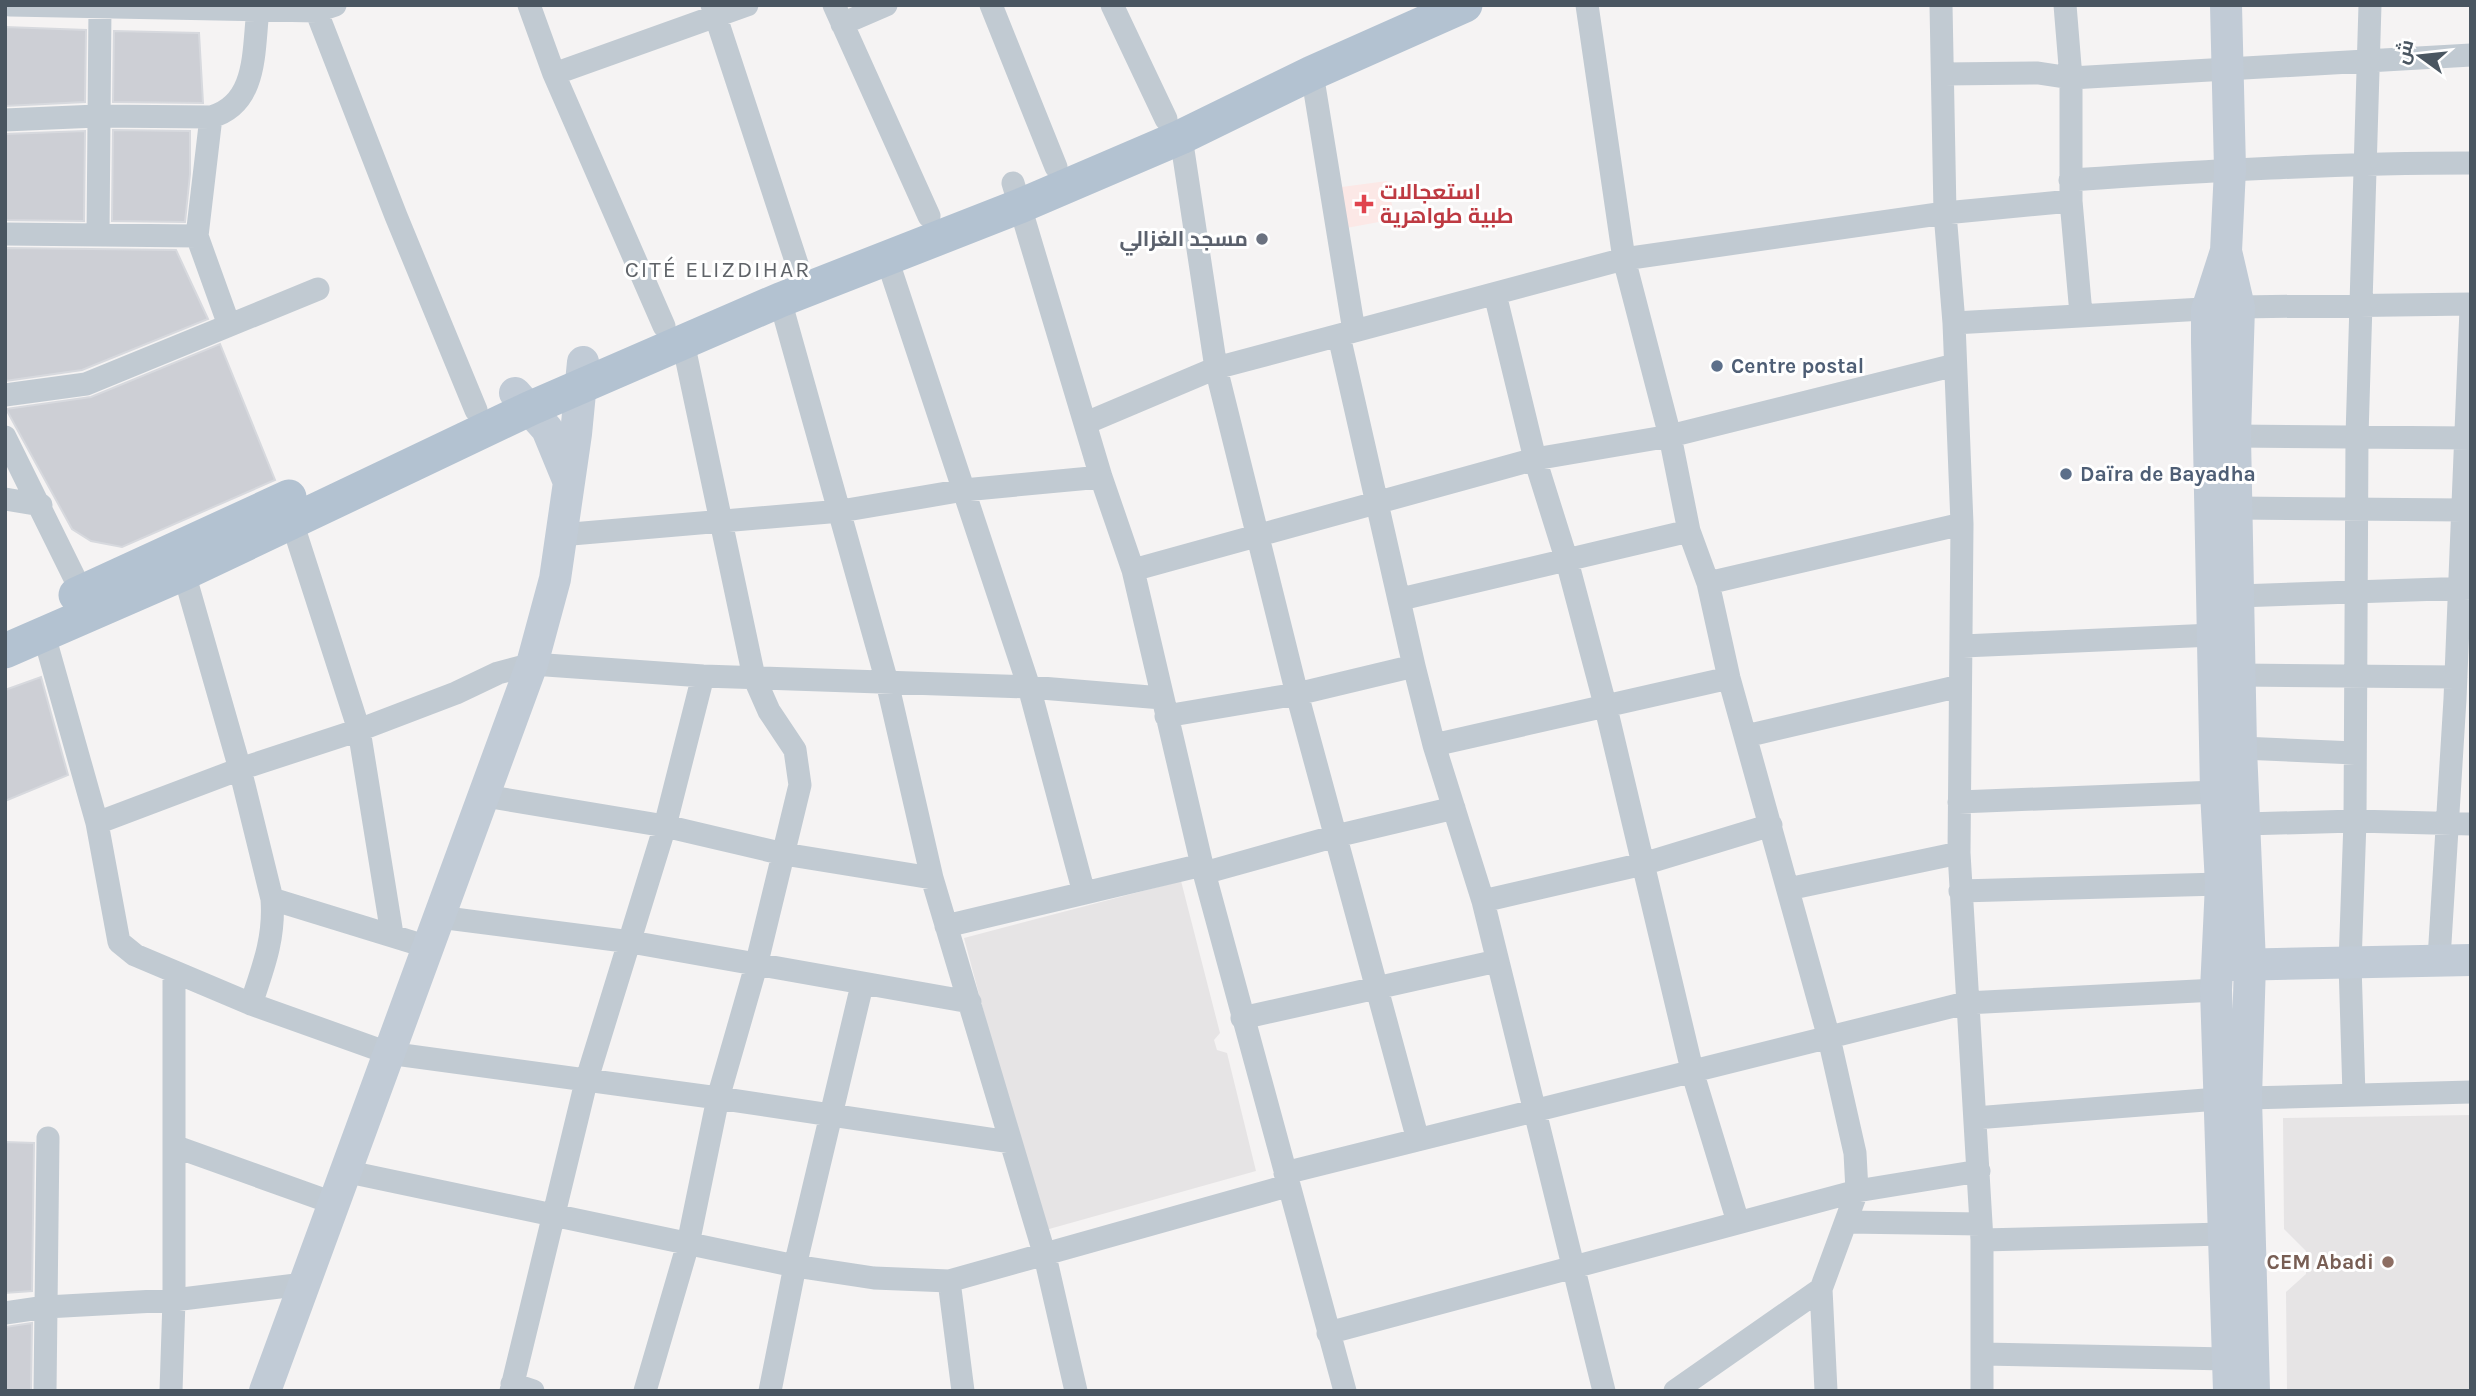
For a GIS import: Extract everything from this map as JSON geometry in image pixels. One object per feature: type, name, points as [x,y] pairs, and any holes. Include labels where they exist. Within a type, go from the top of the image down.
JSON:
[{"type":"main road","points":[[5,626],[184,573],[292,522],[523,400],[673,334],[798,267],[929,216],[1016,195],[1056,167],[1173,128],[1415,5]]},
{"type":"main road","points":[[673,334],[780,300],[886,256],[1016,195],[1173,128],[1312,73],[1465,5]]},
{"type":"main road","points":[[2226,5],[2230,169],[2226,251],[2207,310],[2216,792],[2221,884],[2217,978],[2232,1099],[2254,1391]]},
{"type":"main road","points":[[2226,251],[2239,307],[2235,436],[2241,748],[2250,963],[2232,1099],[2224,1234],[2228,1391]]},
{"type":"main road","points":[[265,1391],[532,664],[550,603],[582,375]]},
{"type":"main road","points":[[5,651],[44,635],[87,603],[476,410],[523,400]]},
{"type":"main road","points":[[523,400],[548,429],[568,480]]},
{"type":"main road","points":[[2217,978],[2250,963],[2350,964],[2439,958],[2471,960]]},
{"type":"street","points":[[10,5],[258,10],[322,7],[396,216],[476,410]]},
{"type":"street","points":[[529,5],[554,74],[673,334],[754,677],[769,711],[782,727],[798,759],[800,785],[784,854],[718,1098],[688,1244],[645,1391]]},
{"type":"street","points":[[554,74],[714,11],[747,5]]},
{"type":"street","points":[[886,5],[838,15],[929,216]]},
{"type":"street","points":[[991,5],[1056,167]]},
{"type":"street","points":[[1112,5],[1173,128],[1216,368],[1297,694],[1418,1140]]},
{"type":"street","points":[[1587,5],[1624,259],[1670,436],[1689,531],[1708,583],[1729,678],[1829,1038],[1856,1153],[1857,1191],[1821,1289],[1826,1391]]},
{"type":"street","points":[[1941,5],[1945,213],[1954,323],[1962,524],[1960,891],[1982,1232],[1982,1391]]},
{"type":"street","points":[[2065,5],[2071,78],[2071,191],[2081,314]]},
{"type":"street","points":[[2354,1096],[2350,964],[2356,753],[2357,436],[2370,5]]},
{"type":"street","points":[[98,234],[100,8]]},
{"type":"street","points":[[5,120],[97,116],[211,117],[233,107],[248,86],[258,10]]},
{"type":"street","points":[[714,11],[798,267]]},
{"type":"street","points":[[1944,74],[2038,73],[2071,78],[2471,55]]},
{"type":"street","points":[[1312,73],[1347,334],[1376,502],[1434,746],[1483,901],[1604,1391]]},
{"type":"street","points":[[211,117],[197,236],[229,326]]},
{"type":"street","points":[[1086,422],[1216,368],[1624,259],[2230,169],[2366,163],[2471,163]]},
{"type":"street","points":[[1016,195],[1101,477],[1133,570],[1203,869],[1328,1333],[1340,1390]]},
{"type":"street","points":[[5,234],[197,236]]},
{"type":"street","points":[[886,256],[1029,687],[1084,893]]},
{"type":"street","points":[[5,395],[86,384],[318,289]]},
{"type":"street","points":[[1495,294],[1535,459],[1567,561],[1606,708],[1693,1074],[1738,1222]]},
{"type":"street","points":[[780,300],[887,682],[932,878],[1045,1256],[1076,1391]]},
{"type":"street","points":[[1954,323],[2239,307],[2471,304]]},
{"type":"street","points":[[2439,958],[2445,823],[2461,692],[2465,589],[2463,510],[2468,438],[2471,309]]},
{"type":"street","points":[[1133,570],[1535,459],[1670,436],[1955,365]]},
{"type":"street","points":[[2235,436],[2468,438]]},
{"type":"street","points":[[5,437],[41,505],[87,603]]},
{"type":"street","points":[[560,535],[841,511],[964,490],[1101,477]]},
{"type":"street","points":[[5,499],[41,505]]},
{"type":"street","points":[[2237,508],[2357,512],[2463,510]]},
{"type":"street","points":[[292,522],[359,730],[392,934]]},
{"type":"street","points":[[1708,583],[1962,524]]},
{"type":"street","points":[[1401,599],[1689,531]]},
{"type":"street","points":[[184,573],[240,769],[272,899],[269,952],[250,1004]]},
{"type":"street","points":[[2238,596],[2465,589]]},
{"type":"street","points":[[44,635],[97,823],[119,942],[126,950],[250,1004],[388,1053],[718,1098],[1010,1142]]},
{"type":"street","points":[[1963,646],[2213,635]]},
{"type":"street","points":[[97,823],[240,769],[359,730],[456,693],[498,673],[532,664],[703,676],[1029,687],[1164,707],[1297,694],[1414,666]]},
{"type":"street","points":[[2240,676],[2356,674],[2461,692]]},
{"type":"street","points":[[519,1389],[554,1214],[586,1082],[665,826],[703,676]]},
{"type":"street","points":[[1434,746],[1729,678]]},
{"type":"street","points":[[1746,736],[1960,686]]},
{"type":"street","points":[[2241,748],[2356,753]]},
{"type":"street","points":[[1959,802],[2216,792]]},
{"type":"street","points":[[485,796],[665,826],[784,854],[932,878]]},
{"type":"street","points":[[946,926],[1084,893],[1203,869],[1454,808]]},
{"type":"street","points":[[2245,824],[2355,821],[2471,824]]},
{"type":"street","points":[[1483,901],[1643,864],[1771,825]]},
{"type":"street","points":[[1788,889],[1959,853]]},
{"type":"street","points":[[1960,891],[2221,884]]},
{"type":"street","points":[[272,899],[428,947]]},
{"type":"street","points":[[439,916],[631,942],[970,1002]]},
{"type":"street","points":[[1242,1018],[1497,961]]},
{"type":"street","points":[[171,1391],[174,1300],[174,972]]},
{"type":"street","points":[[344,1171],[795,1266],[899,1281],[949,1281],[1045,1256],[1418,1140],[1693,1074],[1966,1003],[2217,978]]},
{"type":"street","points":[[770,1391],[795,1266],[862,985]]},
{"type":"street","points":[[1975,1118],[2232,1099],[2471,1092]]},
{"type":"street","points":[[45,1391],[48,1138]]},
{"type":"street","points":[[174,1146],[332,1203]]},
{"type":"street","points":[[1328,1333],[1857,1191],[1979,1171]]},
{"type":"street","points":[[1847,1222],[1982,1232],[2224,1234]]},
{"type":"street","points":[[949,1281],[963,1391]]},
{"type":"street","points":[[5,1313],[46,1307],[174,1300],[304,1284]]},
{"type":"street","points":[[1675,1391],[1821,1289]]},
{"type":"street","points":[[1983,1354],[2228,1359]]},
{"type":"shaded area","name":"استعجالات طبية طواهرية","points":[[1387,181],[1395,219],[1341,229],[1334,188]]},
{"type":"shaded area","points":[[1181,881],[1220,1033],[1214,1040],[1217,1050],[1227,1053],[1256,1171],[1042,1231],[964,938]]},
{"type":"shaded area","name":"CEM Abadi","points":[[2471,1115],[2471,1391],[2287,1391],[2286,1292],[2306,1274],[2306,1251],[2284,1229],[2283,1118]]},
{"type":"building","points":[[5,27],[86,30],[85,102],[5,106]]},
{"type":"building","points":[[114,31],[199,33],[203,103],[113,102]]},
{"type":"building","points":[[113,130],[190,131],[190,174],[185,222],[112,221]]},
{"type":"building","points":[[85,131],[84,221],[5,220],[5,134]]},
{"type":"building","points":[[5,248],[176,250],[208,319],[82,370],[5,381]]},
{"type":"building","points":[[220,344],[275,480],[122,547],[91,541],[72,529],[6,409],[91,397]]},
{"type":"building","points":[[41,677],[68,775],[5,801],[5,690]]},
{"type":"building","points":[[5,1142],[34,1143],[32,1291],[5,1293]]},
{"type":"building","points":[[32,1323],[31,1391],[5,1391],[5,1327]]},
{"type":"place","name":"استعجالات طبية طواهرية","points":[[1364,204]]},
{"type":"place","name":"مسجد الغزالي","points":[[1262,239]]},
{"type":"place","name":"Centre postal","points":[[1717,366]]},
{"type":"place","name":"Daïra de Bayadha","points":[[2066,474]]},
{"type":"place","name":"CEM Abadi","points":[[2388,1262]]},
{"type":"district","name":"CITÉ ELIZDIHAR","points":[[718,269]]}]
